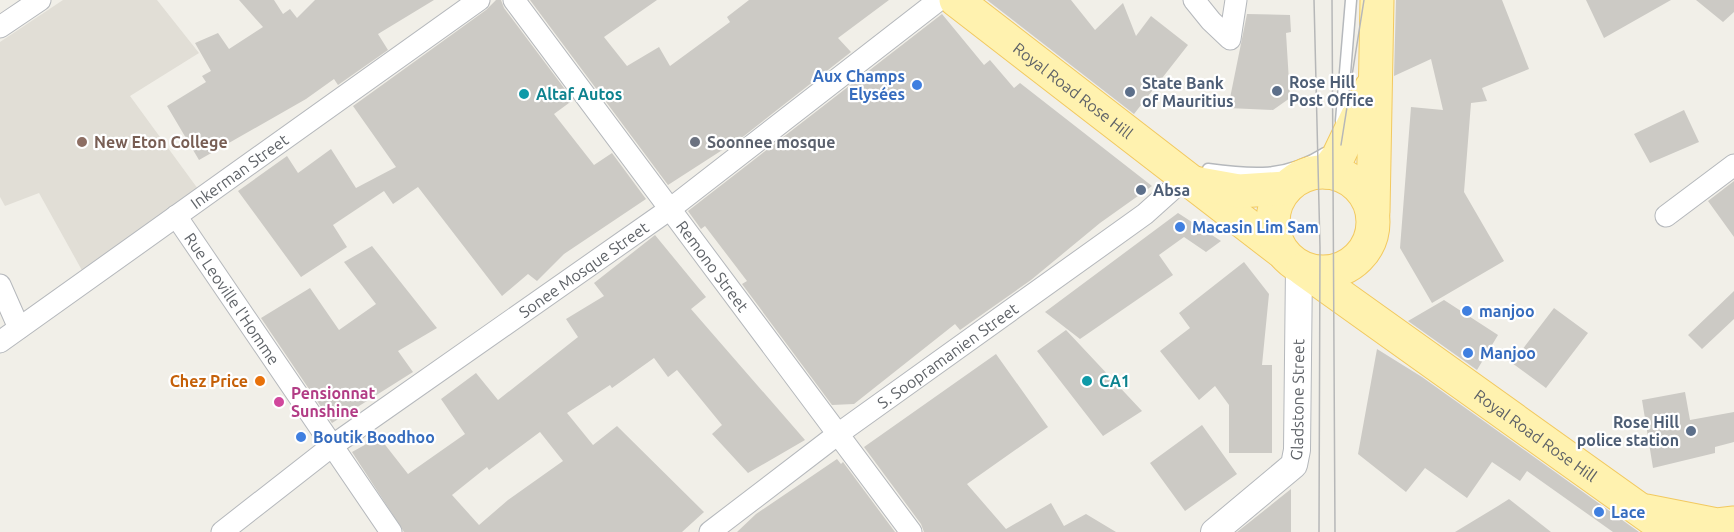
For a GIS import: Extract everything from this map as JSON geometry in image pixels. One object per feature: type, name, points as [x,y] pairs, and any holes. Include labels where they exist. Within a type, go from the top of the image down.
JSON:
[{"type":"main road","name":"Royal Road Rose Hill","points":[[956,0],[1143,146],[1191,174],[1294,262],[1671,532]]},
{"type":"main road","points":[[1373,214],[1360,188],[1347,178],[1326,172],[1300,178],[1286,188],[1277,202],[1272,218],[1274,236],[1294,262],[1322,273],[1340,270],[1356,261],[1368,246],[1374,228],[1377,0]]},
{"type":"main road","points":[[1326,172],[1338,157],[1377,75]]},
{"type":"main road","name":"Royal Road Rose Hill","points":[[1191,174],[1239,191],[1286,188]]},
{"type":"main road","name":"Royal Road Rose Hill","points":[[1356,261],[1378,307],[1400,340]]},
{"type":"main road","points":[[1642,510],[1717,525],[1734,523]]},
{"type":"street","points":[[0,27],[40,0]]},
{"type":"street","name":"Inkerman Street","points":[[0,342],[478,0]]},
{"type":"street","name":"Remono Street","points":[[514,0],[911,532]]},
{"type":"street","name":"Sonee Mosque Street","points":[[222,532],[332,446],[670,208],[939,0]]},
{"type":"street","points":[[1194,0],[1230,39],[1236,0]]},
{"type":"street","points":[[1666,216],[1734,165]]},
{"type":"street","name":"S. Soopramanien Street","points":[[710,532],[838,434],[1145,214],[1191,174]]},
{"type":"street","name":"Rue Leoville l'Homme","points":[[176,216],[391,532]]},
{"type":"street","name":"Gladstone Street","points":[[1214,532],[1294,465],[1294,262]]},
{"type":"street","points":[[0,285],[19,328]]},
{"type":"lane","points":[[1191,174],[1277,173],[1304,166],[1326,153],[1340,131],[1351,0]]},
{"type":"shaded area","name":"New Eton College","points":[[63,0],[157,0],[199,53],[130,96],[198,189],[84,274],[39,193],[5,206],[0,197],[0,42]]},
{"type":"building","points":[[239,0],[274,0],[283,14],[290,9],[297,18],[315,0],[434,0],[378,34],[388,50],[338,85],[334,79],[306,99],[199,160],[167,106],[206,82],[202,76],[211,71],[195,43],[218,33],[229,49],[263,27]]},
{"type":"building","points":[[496,0],[501,0],[504,8],[573,100],[554,114],[594,165],[612,153],[646,199],[564,254],[537,281],[528,274],[502,296],[418,187],[393,204],[384,191],[333,225],[347,247],[301,277],[238,191],[287,156],[298,173],[331,149],[356,188],[396,167],[353,106],[486,10]]},
{"type":"building","points":[[530,0],[657,0],[604,37],[627,66],[659,47],[670,66],[730,22],[727,17],[749,0],[889,0],[838,38],[851,52],[744,136],[668,185]]},
{"type":"building","points":[[987,0],[1071,0],[1095,30],[1123,3],[1136,36],[1151,16],[1188,45],[1134,114]]},
{"type":"building","points":[[1396,0],[1502,0],[1529,69],[1482,88],[1487,101],[1471,103],[1464,192],[1504,261],[1432,303],[1400,248],[1411,107],[1443,110],[1431,59],[1394,76]]},
{"type":"building","points":[[1586,0],[1671,0],[1604,38]]},
{"type":"building","points":[[1696,0],[1734,0],[1734,12],[1723,22]]},
{"type":"building","points":[[942,14],[984,65],[990,60],[1014,88],[1020,83],[1152,186],[1100,223],[1031,280],[960,330],[955,324],[854,404],[832,405],[742,284],[747,281],[705,226],[701,229],[688,211]]},
{"type":"building","points":[[1247,14],[1290,15],[1291,32],[1286,33],[1290,98],[1273,110],[1228,108]]},
{"type":"building","points":[[1684,110],[1699,142],[1650,163],[1634,134]]},
{"type":"building","points":[[1734,181],[1734,237],[1708,201]]},
{"type":"building","points":[[1178,213],[1221,241],[1206,252],[1184,237],[1159,255],[1173,275],[1080,339],[1045,312]]},
{"type":"building","points":[[655,235],[706,297],[691,309],[805,440],[748,473],[712,434],[722,425],[677,370],[668,377],[654,358],[612,388],[610,385],[567,413],[593,445],[617,426],[704,512],[682,532],[404,532],[352,452],[379,437],[408,474],[465,434],[441,399],[476,373],[498,400],[578,337],[566,319],[604,296],[594,283]],"holes":[[[540,432],[563,461],[508,500],[479,525],[452,495],[487,467],[489,470]]]},
{"type":"building","points":[[372,246],[437,328],[398,351],[413,372],[332,423],[261,318],[310,288],[339,330],[376,304],[344,262]]},
{"type":"building","points":[[1244,262],[1269,294],[1262,365],[1272,365],[1272,453],[1229,453],[1229,405],[1215,386],[1199,400],[1160,351],[1190,328],[1179,313]]},
{"type":"building","points":[[1734,291],[1734,319],[1702,349],[1688,335]]},
{"type":"building","name":"Manjoo","points":[[1444,300],[1498,335],[1477,370],[1408,321]]},
{"type":"building","points":[[1554,308],[1588,333],[1546,388],[1512,363]]},
{"type":"building","name":"CA1","points":[[1066,330],[1142,411],[1103,436],[1037,351]]},
{"type":"building","points":[[1377,349],[1422,377],[1639,532],[1613,532],[1527,471],[1520,481],[1492,462],[1467,498],[1425,468],[1406,492],[1358,454]]},
{"type":"building","points":[[996,354],[1048,427],[967,484],[1006,529],[1051,503],[1064,526],[1086,514],[1116,532],[924,532],[921,524],[864,447]]},
{"type":"building","name":"Rose Hill police station","points":[[1685,392],[1690,420],[1734,412],[1734,442],[1715,447],[1715,453],[1653,468],[1642,400]]},
{"type":"building","points":[[1202,425],[1237,474],[1185,511],[1150,463]]},
{"type":"building","points":[[837,459],[841,464],[843,462],[895,532],[737,532],[756,514]]},
{"type":"building","points":[[1291,489],[1291,532],[1237,532],[1251,521]]},
{"type":"building","points":[[1509,499],[1551,532],[1455,532],[1498,506]]},
{"type":"tram line","points":[[1314,0],[1320,247],[1319,532]]},
{"type":"tram line","points":[[1332,0],[1335,532]]},
{"type":"tram line","points":[[1341,145],[1364,0]]},
{"type":"place","name":"Aux Champs Elysées","points":[[917,85]]},
{"type":"place","name":"Rose Hill Post Office","points":[[1277,91]]},
{"type":"place","name":"State Bank of Mauritius","points":[[1130,92]]},
{"type":"place","name":"Altaf Autos","points":[[524,94]]},
{"type":"place","name":"New Eton College","points":[[82,142]]},
{"type":"place","name":"Soonnee mosque","points":[[695,142]]},
{"type":"place","name":"Absa","points":[[1141,190]]},
{"type":"place","name":"Macasin Lim Sam","points":[[1180,227]]},
{"type":"place","name":"manjoo","points":[[1467,311]]},
{"type":"place","name":"Manjoo","points":[[1468,353]]},
{"type":"place","name":"Chez Price","points":[[260,381]]},
{"type":"place","name":"CA1","points":[[1087,381]]},
{"type":"place","name":"Pensionnat Sunshine","points":[[279,402]]},
{"type":"place","name":"Rose Hill police station","points":[[1691,431]]},
{"type":"place","name":"Boutik Boodhoo","points":[[301,437]]},
{"type":"place","name":"Lace","points":[[1599,512]]}]
